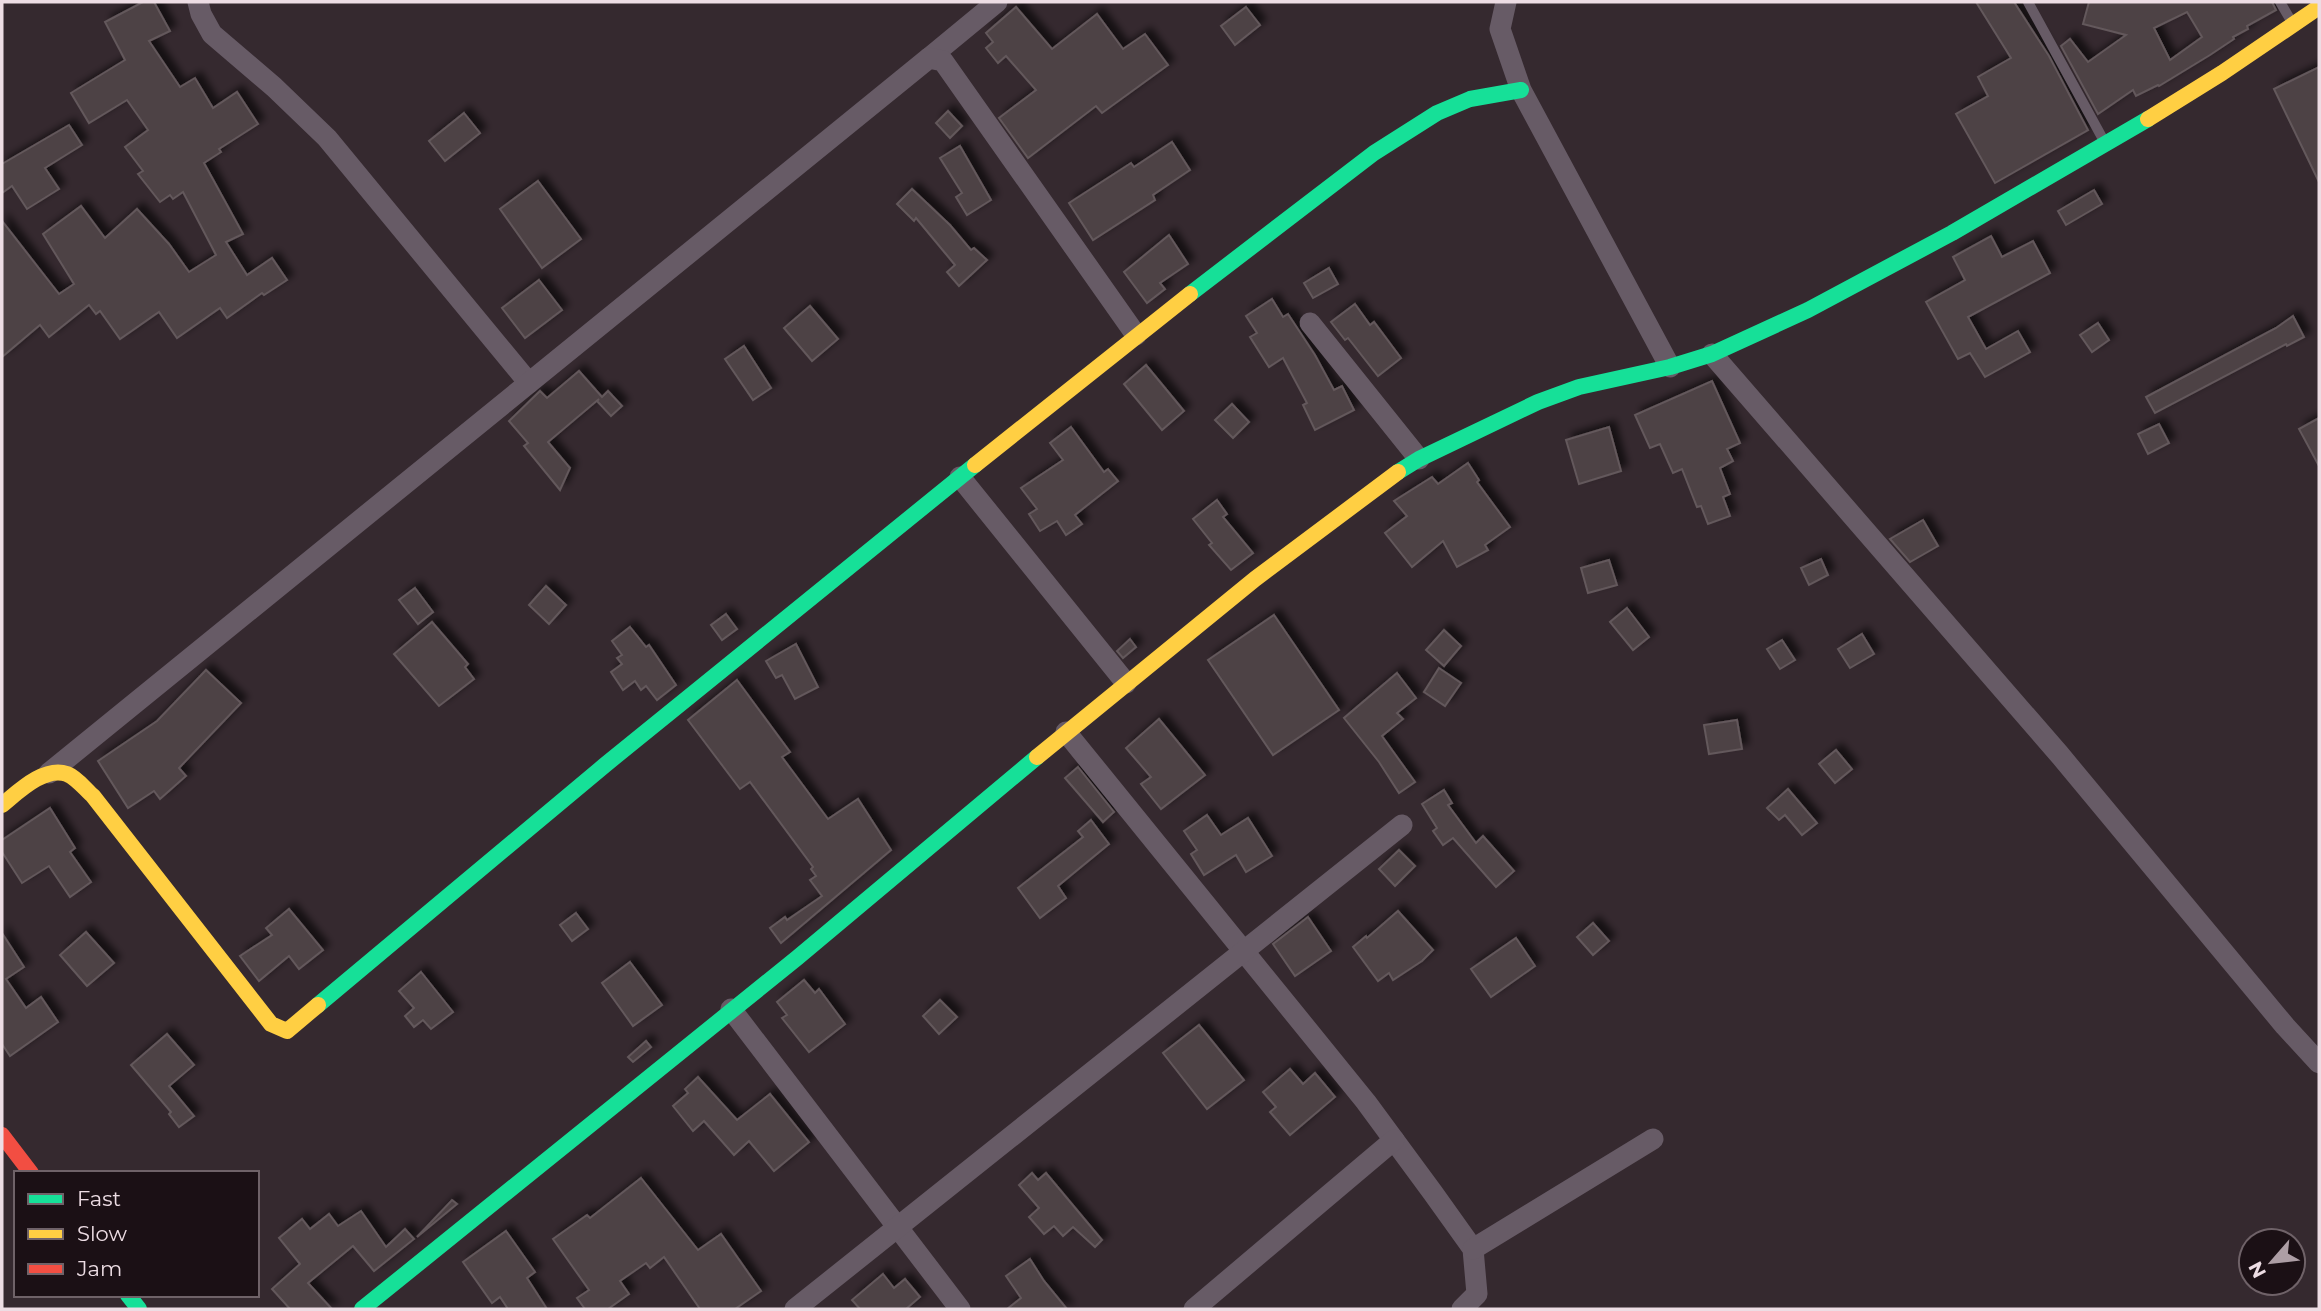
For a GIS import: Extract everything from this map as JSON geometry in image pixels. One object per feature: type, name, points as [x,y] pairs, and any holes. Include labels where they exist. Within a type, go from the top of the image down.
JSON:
[{"type":"main road","points":[[362,1309],[797,958],[1126,683],[1386,478],[1538,402],[1579,387],[1670,367],[1712,354],[1808,310],[1952,233],[2106,145],[2222,73],[2319,7]]},
{"type":"main road","points":[[2,805],[30,784],[49,774],[65,774],[93,796],[271,1024],[287,1031],[606,765],[960,477],[1136,335],[1374,153],[1437,113],[1470,99],[1521,90]]},
{"type":"main road","points":[[2,1135],[29,1171]]},
{"type":"street","points":[[198,2],[212,34],[274,87],[327,138],[529,383]]},
{"type":"street","points":[[49,774],[997,2]]},
{"type":"street","points":[[1506,2],[1500,29],[1521,90],[1670,367]]},
{"type":"street","points":[[929,58],[943,61],[1136,335]]},
{"type":"street","points":[[1310,323],[1419,460]]},
{"type":"street","points":[[1712,354],[2059,754],[2319,1063]]},
{"type":"street","points":[[960,477],[1126,683]]},
{"type":"street","points":[[1066,732],[1366,1102],[1473,1249],[1477,1294],[1462,1309]]},
{"type":"street","points":[[795,1309],[899,1229],[1402,825]]},
{"type":"street","points":[[731,1009],[960,1309]]},
{"type":"street","points":[[1473,1249],[1653,1139]]},
{"type":"street","points":[[1194,1309],[1394,1140]]},
{"type":"street","points":[[383,1292],[397,1309]]},
{"type":"lane","points":[[2028,2],[2106,145]]},
{"type":"lane","points":[[2280,2],[2293,25]]},
{"type":"building","points":[[143,2],[154,2],[170,31],[149,41],[180,87],[195,78],[213,108],[237,92],[258,124],[219,149],[221,152],[204,163],[243,234],[226,242],[247,275],[272,258],[287,280],[264,295],[262,293],[227,318],[220,308],[177,338],[159,312],[120,339],[100,311],[96,314],[89,305],[49,337],[40,325],[2,357],[2,221],[59,294],[74,284],[43,234],[81,206],[105,238],[137,209],[169,244],[189,272],[216,255],[183,192],[173,199],[170,195],[160,202],[138,174],[143,171],[125,147],[148,130],[127,100],[89,123],[71,93],[125,60],[105,22]]},
{"type":"building","points":[[1976,2],[2014,2],[2049,56],[2088,130],[1995,183],[1956,114],[1988,96],[1978,77],[2011,58]]},
{"type":"building","points":[[2089,2],[2272,2],[2276,10],[2247,26],[2248,29],[2233,37],[2234,39],[2159,86],[2136,96],[2133,90],[2098,114],[2061,46],[2070,39],[2088,62],[2126,35],[2083,24]],"holes":[[[2187,12],[2202,37],[2170,60],[2154,28]]]},
{"type":"building","points":[[1016,7],[1052,49],[1097,14],[1123,49],[1145,34],[1168,65],[1102,113],[1096,106],[1028,158],[999,118],[1036,90],[1006,56],[998,63],[986,48],[993,42],[986,33]]},
{"type":"building","points":[[1246,7],[1260,25],[1235,45],[1221,26]]},
{"type":"building","points":[[2319,67],[2319,182],[2274,89]]},
{"type":"building","points":[[948,111],[962,126],[950,138],[936,123]]},
{"type":"building","points":[[464,113],[480,133],[445,161],[429,141]]},
{"type":"building","points":[[69,125],[82,145],[45,168],[59,189],[27,209],[12,186],[2,193],[2,164]]},
{"type":"building","points":[[1172,142],[1190,170],[1153,195],[1155,200],[1093,240],[1069,203],[1131,163],[1134,167]]},
{"type":"building","points":[[960,146],[991,200],[967,215],[956,197],[962,193],[940,158]]},
{"type":"building","points":[[538,181],[581,239],[542,268],[500,209]]},
{"type":"building","points":[[912,189],[950,225],[971,250],[974,248],[987,260],[959,286],[947,272],[955,265],[916,218],[914,221],[897,204]]},
{"type":"building","points":[[2094,190],[2102,204],[2066,225],[2058,211]]},
{"type":"building","points":[[1169,235],[1188,264],[1160,283],[1165,289],[1147,303],[1124,272]]},
{"type":"building","points":[[1991,236],[2002,257],[2033,241],[2050,273],[1968,317],[1986,349],[2018,331],[2030,352],[1985,377],[1970,353],[1958,359],[1926,302],[1965,280],[1953,257]]},
{"type":"building","points":[[1329,268],[1338,284],[1313,298],[1304,283]]},
{"type":"building","points":[[539,280],[562,310],[525,338],[502,308]]},
{"type":"building","points":[[1272,299],[1283,317],[1288,314],[1334,390],[1342,386],[1354,410],[1315,430],[1303,405],[1307,403],[1283,358],[1269,367],[1250,337],[1257,333],[1246,316]]},
{"type":"building","points":[[1355,304],[1370,325],[1374,322],[1401,358],[1378,376],[1348,338],[1345,340],[1331,322]]},
{"type":"building","points":[[810,306],[838,339],[812,361],[784,328]]},
{"type":"building","points":[[2293,316],[2304,337],[2155,413],[2146,397],[2276,328]]},
{"type":"building","points":[[2098,323],[2109,340],[2092,352],[2080,335]]},
{"type":"building","points":[[744,346],[771,388],[753,400],[725,359]]},
{"type":"building","points":[[1146,365],[1184,411],[1162,430],[1124,384]]},
{"type":"building","points":[[579,371],[602,397],[608,391],[622,406],[611,416],[597,401],[599,399],[548,442],[570,468],[560,490],[524,446],[528,443],[509,421],[540,391],[547,398]]},
{"type":"building","points":[[1712,381],[1740,443],[1727,449],[1733,461],[1720,468],[1730,494],[1723,497],[1730,516],[1708,524],[1701,506],[1697,507],[1682,469],[1673,473],[1660,444],[1650,448],[1635,415]]},
{"type":"building","points":[[1232,404],[1249,422],[1233,438],[1215,420]]},
{"type":"building","points":[[2319,418],[2319,466],[2299,429]]},
{"type":"building","points":[[2159,424],[2169,443],[2148,454],[2138,434]]},
{"type":"building","points":[[1071,427],[1104,472],[1108,469],[1118,481],[1075,515],[1082,524],[1066,535],[1057,521],[1040,531],[1029,514],[1037,509],[1021,488],[1063,460],[1050,443]]},
{"type":"building","points":[[1609,427],[1621,471],[1579,484],[1566,440]]},
{"type":"building","points":[[1468,463],[1479,480],[1477,482],[1510,527],[1485,545],[1488,550],[1457,567],[1443,541],[1412,567],[1385,533],[1407,516],[1394,501],[1432,477],[1438,484]]},
{"type":"building","points":[[1217,500],[1227,514],[1223,517],[1253,553],[1231,570],[1209,545],[1212,543],[1193,519]]},
{"type":"building","points":[[1923,520],[1938,546],[1910,562],[1890,539]]},
{"type":"building","points":[[1821,559],[1828,575],[1809,585],[1801,568]]},
{"type":"building","points":[[1609,560],[1617,585],[1588,593],[1581,568]]},
{"type":"building","points":[[546,586],[566,605],[549,624],[529,605]]},
{"type":"building","points":[[415,588],[433,612],[418,624],[399,600]]},
{"type":"building","points":[[1627,608],[1649,637],[1633,650],[1610,622]]},
{"type":"building","points":[[726,614],[737,629],[722,640],[711,625]]},
{"type":"building","points":[[1274,615],[1339,710],[1273,755],[1208,660]]},
{"type":"building","points":[[432,622],[468,664],[465,667],[474,679],[439,706],[394,654]]},
{"type":"building","points":[[630,627],[646,647],[649,645],[676,685],[657,700],[646,686],[641,690],[635,681],[623,690],[611,672],[622,664],[617,658],[622,655],[612,641]]},
{"type":"building","points":[[1444,630],[1461,646],[1444,666],[1426,650]]},
{"type":"building","points":[[1862,634],[1874,654],[1850,668],[1838,649]]},
{"type":"building","points":[[1130,639],[1136,647],[1123,658],[1117,651]]},
{"type":"building","points":[[1782,640],[1795,660],[1780,669],[1767,649]]},
{"type":"building","points":[[796,644],[818,687],[795,699],[782,675],[776,678],[766,661]]},
{"type":"building","points":[[1439,668],[1461,683],[1445,706],[1424,692]]},
{"type":"building","points":[[206,670],[241,703],[179,768],[186,776],[160,799],[154,791],[128,808],[98,761],[157,721]]},
{"type":"building","points":[[1397,673],[1416,698],[1397,713],[1403,719],[1382,736],[1415,782],[1399,793],[1379,762],[1344,718]]},
{"type":"building","points":[[737,680],[790,752],[782,757],[828,819],[858,799],[891,850],[781,943],[770,928],[822,896],[810,880],[816,876],[811,869],[813,867],[750,782],[740,789],[688,720]]},
{"type":"building","points":[[1159,719],[1205,775],[1161,809],[1141,784],[1151,777],[1126,748]]},
{"type":"building","points":[[1737,720],[1742,749],[1709,754],[1704,725]]},
{"type":"building","points":[[1836,750],[1852,769],[1835,783],[1819,764]]},
{"type":"building","points":[[1078,767],[1114,812],[1103,822],[1065,778]]},
{"type":"building","points":[[1788,789],[1817,823],[1802,835],[1785,815],[1779,820],[1767,808]]},
{"type":"building","points":[[1444,790],[1452,803],[1448,805],[1476,843],[1483,836],[1514,871],[1496,887],[1453,838],[1443,845],[1433,831],[1437,828],[1422,804]]},
{"type":"building","points":[[50,808],[75,848],[70,852],[91,882],[70,897],[49,866],[22,883],[2,852],[2,840]]},
{"type":"building","points":[[1207,815],[1221,835],[1248,818],[1272,856],[1246,872],[1236,855],[1204,875],[1191,854],[1197,850],[1184,831]]},
{"type":"building","points":[[1091,820],[1109,844],[1058,886],[1066,898],[1040,918],[1018,888],[1083,837],[1078,831]]},
{"type":"building","points":[[1399,850],[1415,866],[1395,886],[1379,869]]},
{"type":"building","points":[[289,909],[323,950],[299,969],[289,956],[259,981],[240,956],[272,935],[266,928]]},
{"type":"building","points":[[1398,911],[1433,950],[1422,961],[1393,980],[1389,973],[1378,981],[1353,947]]},
{"type":"building","points":[[576,913],[588,929],[572,941],[560,925]]},
{"type":"building","points":[[1308,917],[1331,951],[1295,976],[1273,944]]},
{"type":"building","points":[[1593,923],[1609,941],[1593,955],[1577,937]]},
{"type":"building","points":[[86,932],[114,963],[87,986],[60,955]]},
{"type":"building","points":[[2,933],[24,967],[6,979],[26,1008],[41,997],[58,1022],[10,1056],[2,1044]]},
{"type":"building","points":[[1516,938],[1535,966],[1491,997],[1471,969]]},
{"type":"building","points":[[630,962],[662,1005],[633,1026],[602,983]]},
{"type":"building","points":[[421,972],[453,1012],[431,1029],[423,1020],[414,1027],[405,1016],[414,1008],[399,991]]},
{"type":"building","points":[[804,980],[815,993],[819,989],[845,1024],[809,1052],[782,1018],[787,1015],[777,1002]]},
{"type":"building","points":[[940,1000],[957,1017],[939,1034],[923,1016]]},
{"type":"building","points":[[1199,1025],[1244,1080],[1207,1109],[1163,1053]]},
{"type":"building","points":[[167,1034],[194,1065],[169,1086],[194,1116],[179,1127],[169,1114],[171,1112],[131,1065]]},
{"type":"building","points":[[646,1041],[651,1047],[633,1062],[628,1057]]},
{"type":"building","points":[[1290,1069],[1303,1084],[1315,1073],[1335,1097],[1290,1135],[1270,1112],[1276,1107],[1263,1092]]},
{"type":"building","points":[[698,1077],[737,1120],[770,1094],[809,1142],[774,1171],[749,1141],[734,1155],[704,1121],[693,1131],[673,1106],[688,1093],[685,1089]]},
{"type":"building","points":[[1032,1173],[1038,1180],[1046,1173],[1102,1240],[1095,1247],[1073,1227],[1063,1236],[1054,1226],[1044,1234],[1029,1217],[1039,1208],[1019,1185]]},
{"type":"building","points":[[641,1178],[698,1250],[721,1234],[761,1291],[735,1309],[700,1309],[664,1257],[650,1268],[646,1263],[620,1281],[629,1294],[608,1309],[585,1309],[577,1298],[589,1290],[553,1239],[587,1215],[590,1218]]},
{"type":"building","points":[[452,1200],[457,1204],[417,1237]]},
{"type":"building","points":[[361,1211],[386,1247],[405,1229],[414,1239],[374,1271],[353,1246],[308,1283],[332,1309],[290,1309],[272,1289],[300,1264],[279,1238],[302,1219],[310,1229],[329,1214],[338,1226]]},
{"type":"building","points":[[506,1231],[535,1272],[527,1278],[547,1309],[508,1309],[500,1297],[492,1303],[463,1262]]},
{"type":"building","points":[[1030,1259],[1067,1309],[1007,1309],[1021,1298],[1006,1276]]},
{"type":"building","points":[[883,1274],[894,1288],[905,1279],[920,1297],[906,1309],[860,1309],[852,1300]]},
{"type":"traffic: fast","points":[[1190,294],[1374,153],[1437,113],[1470,99],[1521,90]]},
{"type":"traffic: fast","points":[[1398,472],[1419,459],[1538,402],[1579,387],[1670,367],[1712,354],[1808,310],[1952,233],[2148,119]]},
{"type":"traffic: fast","points":[[318,1005],[605,765],[975,465]]},
{"type":"traffic: fast","points":[[362,1309],[797,958],[1037,757]]},
{"type":"traffic: fast","points":[[130,1297],[139,1309]]},
{"type":"traffic: slow","points":[[2148,119],[2319,7]]},
{"type":"traffic: slow","points":[[975,465],[1190,294]]},
{"type":"traffic: slow","points":[[1037,757],[1255,579],[1398,472]]},
{"type":"traffic: slow","points":[[2,805],[41,777],[58,773],[71,776],[93,796],[271,1024],[287,1031],[318,1005]]},
{"type":"traffic: jam","points":[[2,1135],[29,1171]]}]
